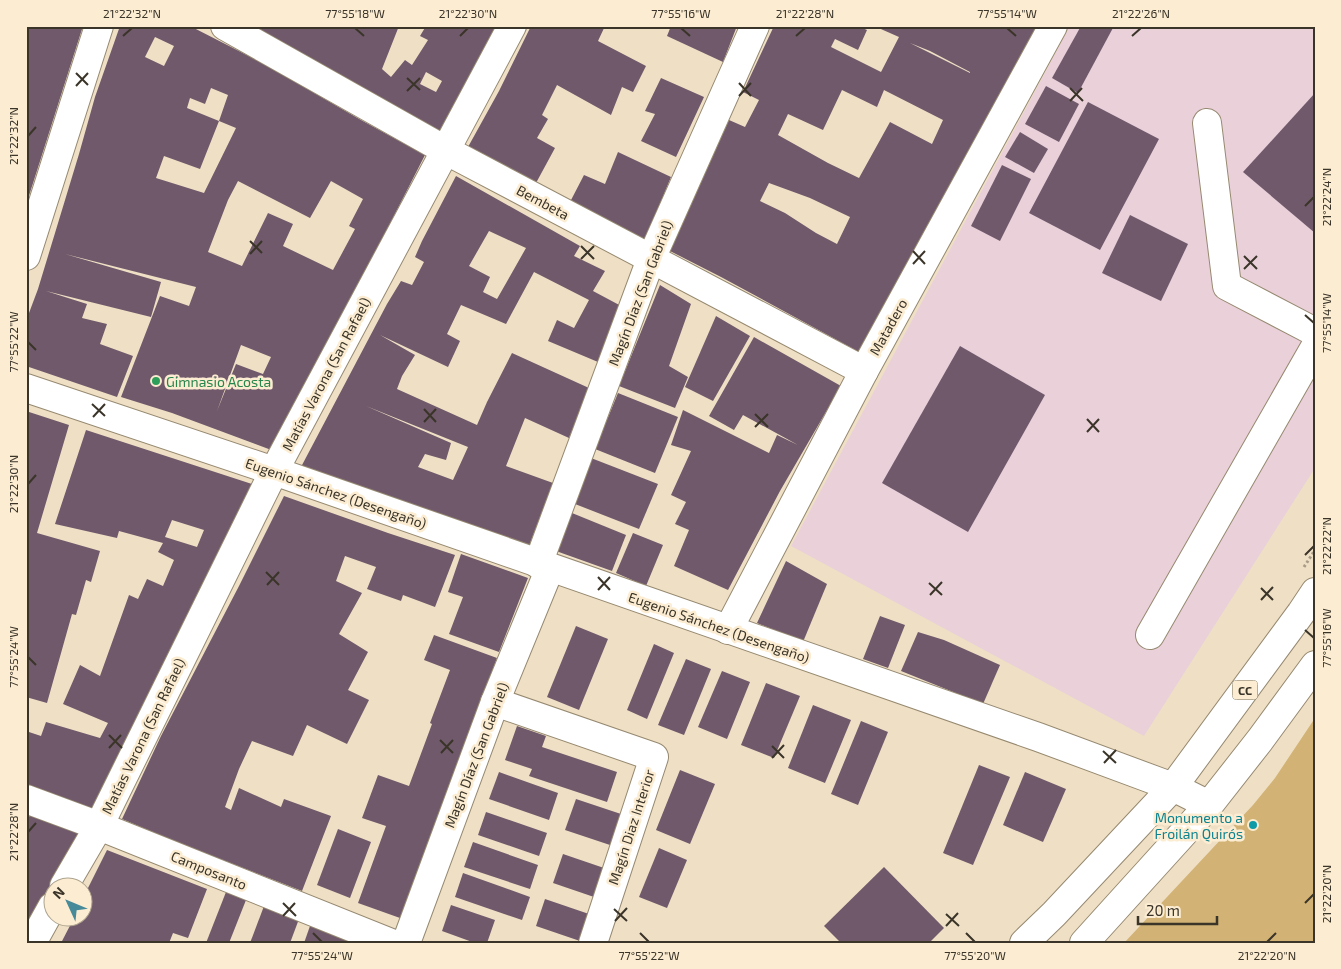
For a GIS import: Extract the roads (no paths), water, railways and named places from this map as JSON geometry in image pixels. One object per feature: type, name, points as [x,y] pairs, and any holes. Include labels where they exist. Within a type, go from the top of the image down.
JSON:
[{"type":"street","points":[[26,256],[99,26]]},
{"type":"street","name":"Bembeta","points":[[225,26],[445,150],[864,371]]},
{"type":"street","name":"Matías Varona (San Rafael)","points":[[70,876],[99,826],[274,471],[512,26]]},
{"type":"street","name":"Magín Díaz (San Gabriel)","points":[[406,943],[544,566],[651,259],[755,26]]},
{"type":"street","name":"Matadero","points":[[728,630],[864,371],[1053,26]]},
{"type":"street","points":[[1207,123],[1228,286],[1315,332]]},
{"type":"street","points":[[1150,635],[1315,347]]},
{"type":"street","name":"Eugenio Sánchez (Desengaño)","points":[[26,388],[274,471],[1038,737],[1173,787],[1209,805]]},
{"type":"street","name":"CC","points":[[1024,943],[1054,914],[1173,787],[1315,592]]},
{"type":"street","points":[[1084,943],[1209,805],[1315,665]]},
{"type":"street","name":"Magín Diaz Interior","points":[[495,702],[654,758],[593,943]]},
{"type":"street","name":"Camposanto","points":[[26,799],[99,826],[391,943]]},
{"type":"street","points":[[32,943],[42,925]]},
{"type":"place","name":"Gimnasio Acosta","points":[[156,381]]},
{"type":"place","name":"Monumento a Froilán Quirós","points":[[1253,825]]}]
